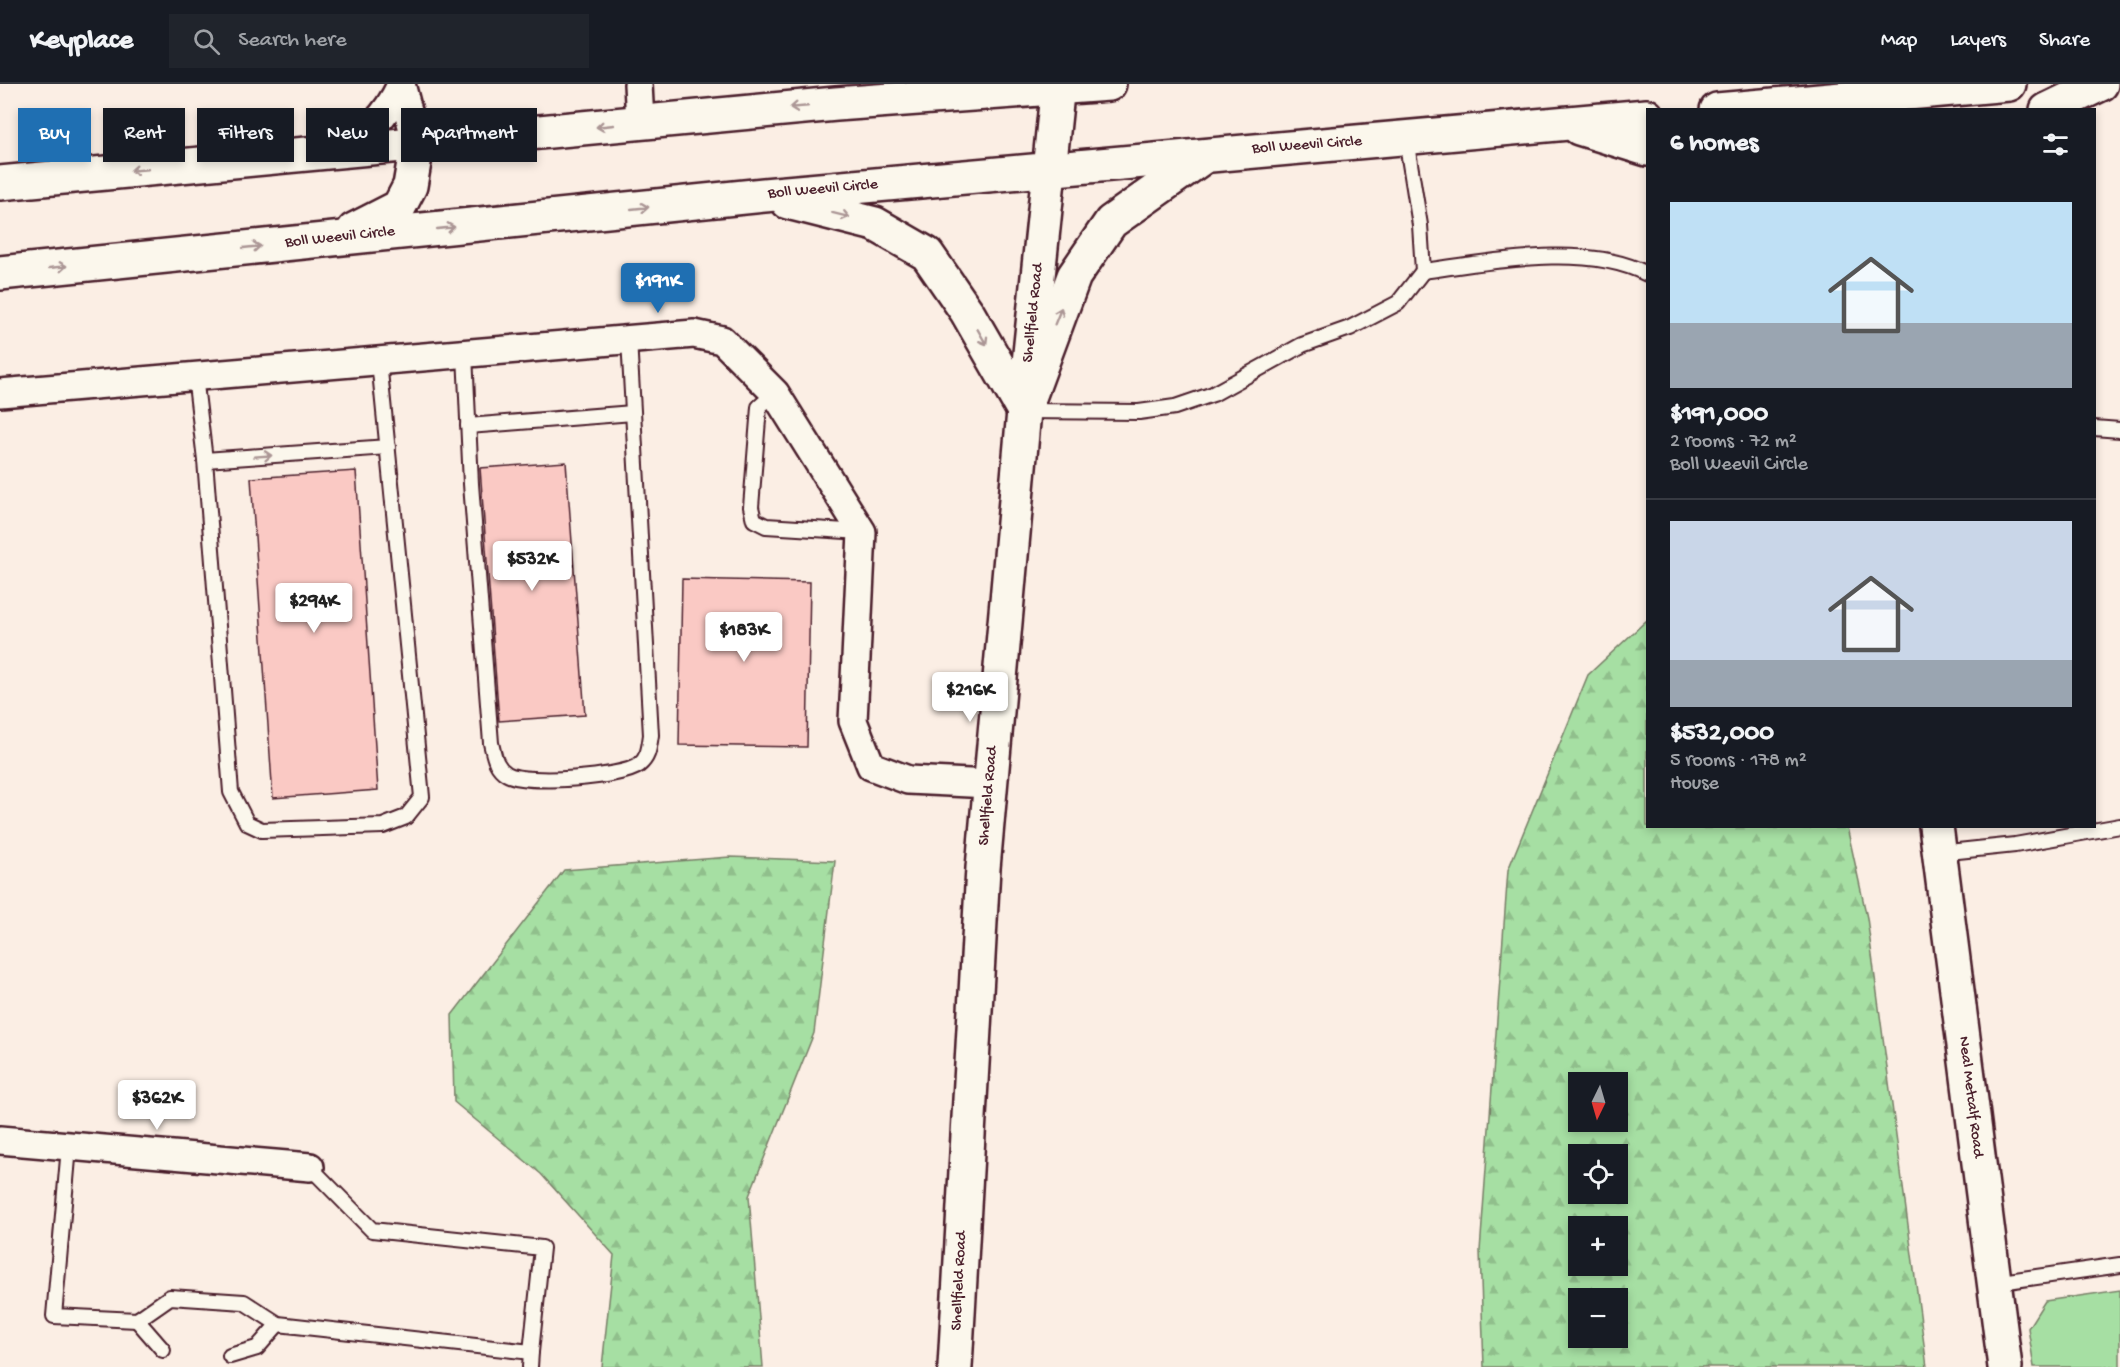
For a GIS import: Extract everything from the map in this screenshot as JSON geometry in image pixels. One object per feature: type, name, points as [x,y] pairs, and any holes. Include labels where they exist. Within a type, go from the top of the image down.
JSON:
[{"type":"main road","points":[[836,104],[880,84]]},
{"type":"main road","points":[[537,132],[836,104],[1109,84]]},
{"type":"main road","points":[[1737,108],[2009,84]]},
{"type":"main road","points":[[2051,108],[2101,84]]},
{"type":"main road","name":"Shellfield Road","points":[[955,1367],[983,868],[1024,411],[1058,86]]},
{"type":"main road","name":"Boll Weevil Circle","points":[[0,273],[764,195],[1646,116]]},
{"type":"main road","points":[[1563,123],[1646,149]]},
{"type":"main road","points":[[1024,411],[1074,276],[1111,222],[1207,154]]},
{"type":"main road","points":[[0,183],[306,155]]},
{"type":"main road","points":[[336,239],[399,207],[410,186],[414,162]]},
{"type":"main road","points":[[764,195],[875,224],[927,254],[968,312],[1024,411]]},
{"type":"main road","name":"Neal Metcalf Road","points":[[1938,840],[2005,1367]]},
{"type":"street","points":[[638,84],[640,122]]},
{"type":"street","points":[[401,85],[407,108]]},
{"type":"street","points":[[389,111],[401,85]]},
{"type":"street","points":[[0,393],[694,334],[722,340],[776,393],[862,532],[853,721],[871,766],[908,780],[990,784]]},
{"type":"street","points":[[0,1140],[310,1167]]},
{"type":"lane","points":[[1024,411],[1139,412],[1175,407],[1213,394],[1302,345],[1350,328],[1398,303],[1423,271],[1420,225],[1406,139]]},
{"type":"lane","points":[[1423,271],[1491,262],[1580,257],[1634,267],[1646,273]]},
{"type":"lane","points":[[465,354],[468,426],[491,742],[497,765],[508,775],[527,780],[624,773],[639,765],[648,754],[651,735],[629,339]]},
{"type":"lane","points":[[195,376],[205,460],[231,792],[247,823],[262,830],[383,825],[406,817],[422,797],[379,361]]},
{"type":"lane","points":[[776,393],[759,407],[751,507],[754,520],[766,526],[862,532]]},
{"type":"lane","points":[[468,426],[633,413]]},
{"type":"lane","points":[[2096,428],[2120,430]]},
{"type":"lane","points":[[205,460],[388,447]]},
{"type":"lane","points":[[1938,840],[2015,845],[2120,825]]},
{"type":"lane","points":[[69,1147],[54,1317],[136,1320],[170,1297],[244,1302],[278,1324],[531,1352]]},
{"type":"lane","points":[[310,1167],[372,1230],[542,1248],[530,1367]]},
{"type":"lane","points":[[1994,1283],[2120,1265]]},
{"type":"lane","points":[[136,1320],[163,1350]]},
{"type":"lane","points":[[230,1356],[257,1348],[278,1324]]},
{"type":"green space","points":[[1646,621],[1646,828],[1847,828],[1867,918],[1927,1367],[1484,1367],[1480,1251],[1508,870],[1588,675]]},
{"type":"green space","points":[[730,857],[835,861],[814,1033],[749,1196],[763,1367],[602,1367],[614,1255],[541,1174],[454,1102],[452,1015],[564,870]]},
{"type":"green space","points":[[2120,1290],[2120,1367],[2034,1367],[2028,1328],[2045,1301]]},
{"type":"building","points":[[566,462],[585,715],[499,721],[480,468]]},
{"type":"building","points":[[356,471],[378,790],[273,798],[251,478]]},
{"type":"building","points":[[682,579],[810,582],[807,747],[679,745]]}]
